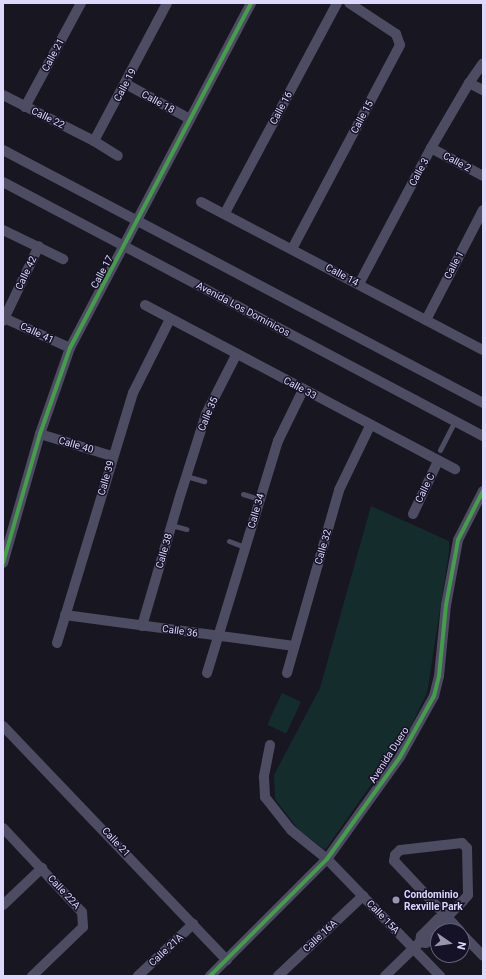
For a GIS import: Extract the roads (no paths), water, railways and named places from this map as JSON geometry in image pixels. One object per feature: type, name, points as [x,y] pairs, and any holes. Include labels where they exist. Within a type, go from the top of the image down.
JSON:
[{"type":"street","name":"Calle 21","points":[[25,107],[80,3]]},
{"type":"street","name":"Calle 19","points":[[94,141],[126,84],[167,3]]},
{"type":"street","name":"Calle 17","points":[[3,563],[40,434],[70,348],[251,3]]},
{"type":"street","name":"Calle 16","points":[[225,213],[337,3]]},
{"type":"street","name":"Calle 15","points":[[292,249],[400,45],[396,34],[349,3]]},
{"type":"street","name":"Calle 3","points":[[359,284],[431,148],[468,83],[483,63]]},
{"type":"street","points":[[468,83],[483,90]]},
{"type":"street","name":"Calle 18","points":[[126,84],[190,119]]},
{"type":"street","name":"Calle 22","points":[[3,96],[94,141]]},
{"type":"street","points":[[94,141],[118,156]]},
{"type":"street","name":"Calle 2","points":[[431,148],[483,176]]},
{"type":"street","points":[[3,150],[137,222],[483,403]]},
{"type":"street","name":"Avenida Los Dominicos","points":[[3,182],[483,436]]},
{"type":"street","name":"Calle 14","points":[[201,202],[225,213],[483,350]]},
{"type":"street","name":"Calle 1","points":[[426,320],[483,210]]},
{"type":"street","points":[[3,230],[63,259]]},
{"type":"street","name":"Calle 42","points":[[4,320],[38,246]]},
{"type":"street","name":"Calle 33","points":[[145,305],[370,426],[455,469]]},
{"type":"street","name":"Calle 39","points":[[57,643],[112,456],[134,393],[170,319]]},
{"type":"street","name":"Calle 41","points":[[4,320],[70,348]]},
{"type":"street","name":"Calle 35","points":[[186,476],[206,414],[236,355]]},
{"type":"street","name":"Calle 34","points":[[207,674],[278,440],[303,390]]},
{"type":"street","name":"Calle 32","points":[[287,673],[340,490],[370,426]]},
{"type":"street","name":"Calle 40","points":[[40,434],[112,456]]},
{"type":"street","name":"Calle C","points":[[413,514],[438,461]]},
{"type":"street","name":"Calle 38","points":[[142,626],[186,476]]},
{"type":"street","name":"Avenida Duero","points":[[210,976],[327,859],[400,756],[434,696],[439,676],[446,605],[458,540],[483,491]]},
{"type":"street","name":"Calle 36","points":[[65,615],[294,646]]},
{"type":"street","name":"Calle 21","points":[[3,726],[227,960]]},
{"type":"street","name":"Calle 15A","points":[[270,745],[264,777],[265,797],[291,830],[327,859],[363,896],[417,946],[440,976]]},
{"type":"street","name":"Calle 22A","points":[[3,828],[82,912],[83,927],[32,976]]},
{"type":"street","points":[[445,923],[446,918],[468,894],[467,848],[462,842],[400,850],[395,855],[394,861],[446,918],[451,923]]},
{"type":"street","points":[[3,906],[42,868]]},
{"type":"street","name":"Calle 16A","points":[[278,976],[363,896]]},
{"type":"street","points":[[417,946],[421,936],[438,918],[446,918]]},
{"type":"street","name":"Calle 21A","points":[[138,976],[193,924]]},
{"type":"street","points":[[385,976],[417,946],[426,943],[430,939]]},
{"type":"street","points":[[470,943],[483,956]]},
{"type":"lane","points":[[440,450],[455,421]]},
{"type":"lane","points":[[186,476],[204,481]]},
{"type":"lane","points":[[243,494],[259,499]]},
{"type":"lane","points":[[171,525],[186,529]]},
{"type":"lane","points":[[229,541],[245,546]]},
{"type":"place","name":"Condominio Rexville Park","points":[[396,900]]}]
